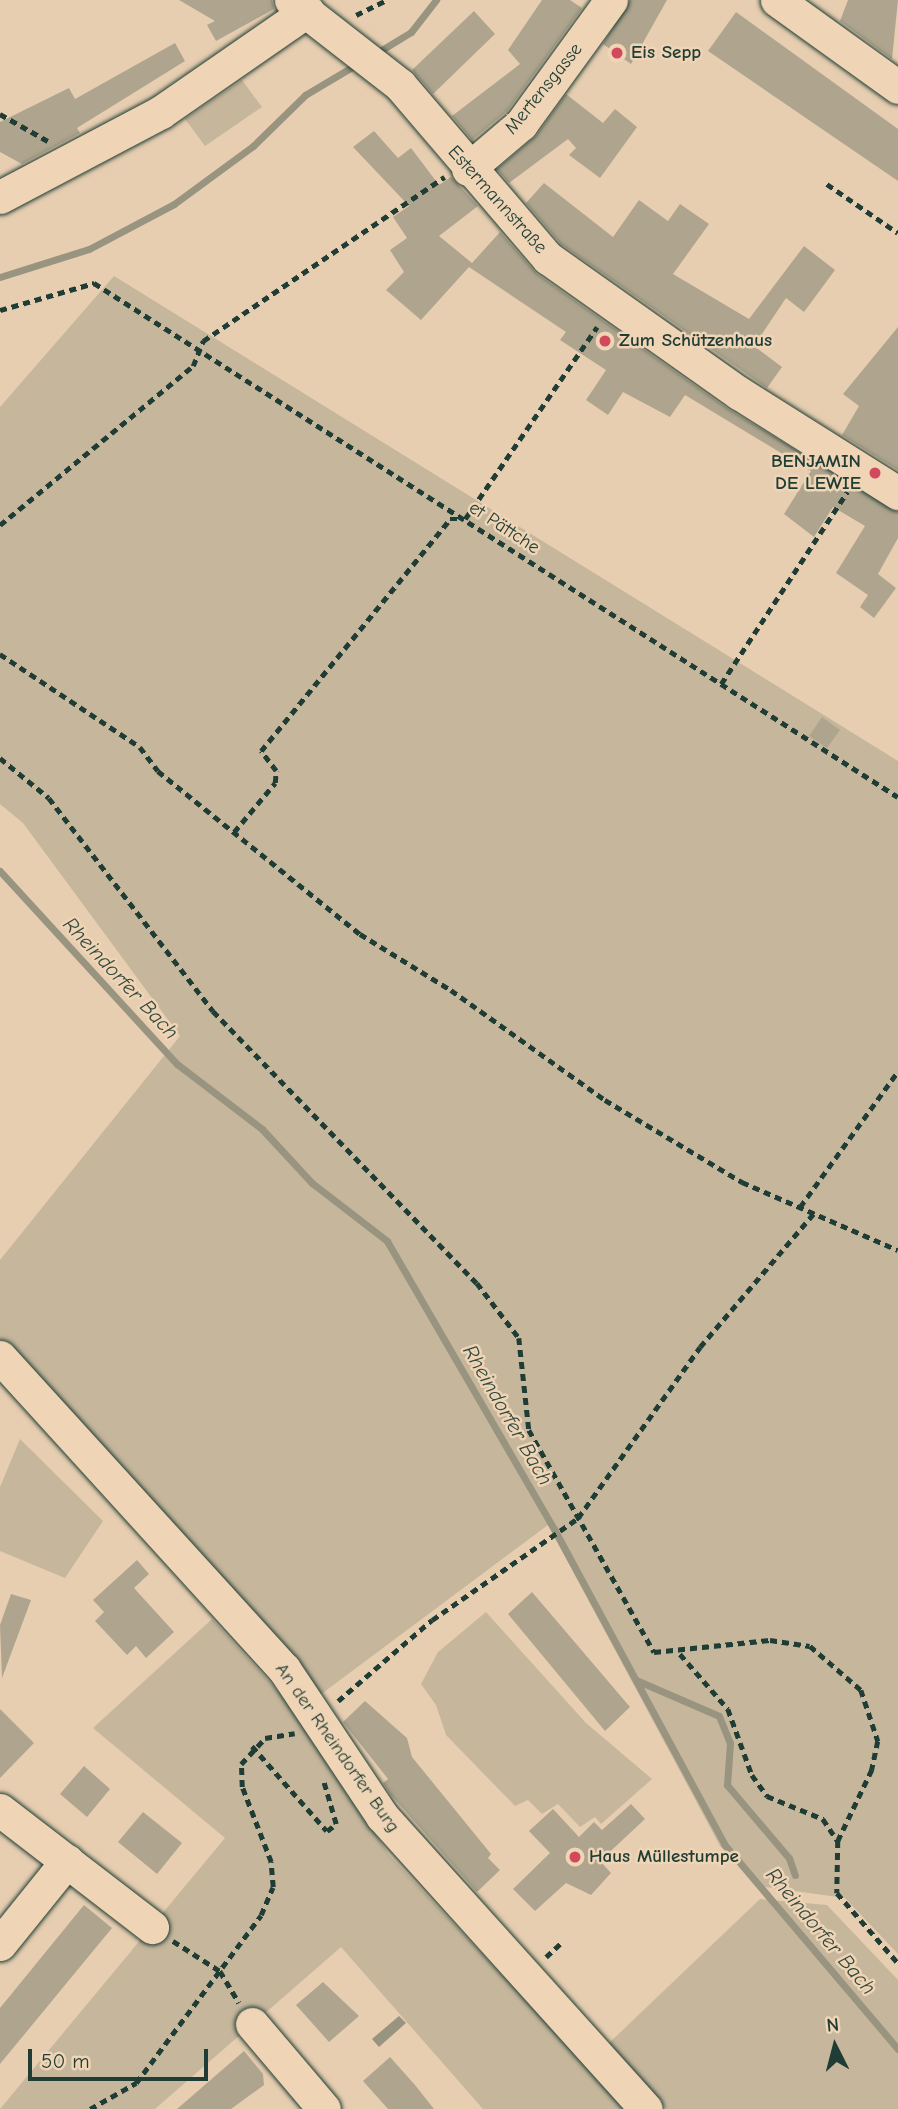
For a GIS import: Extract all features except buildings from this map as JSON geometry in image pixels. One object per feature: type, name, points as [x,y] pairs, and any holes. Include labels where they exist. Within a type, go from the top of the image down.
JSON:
[{"type":"street","name":"Mertensgasse","points":[[468,169],[522,124],[611,0]]},
{"type":"street","points":[[797,6],[898,87]]},
{"type":"street","name":"Estermannstraße","points":[[320,19],[388,73],[468,169],[548,258],[612,306],[898,493]]},
{"type":"street","points":[[0,197],[79,159],[320,19]]},
{"type":"street","name":"An der Rheindorfer Burg","points":[[0,1357],[284,1669],[382,1816],[646,2109]]},
{"type":"street","points":[[0,1810],[152,1927]]},
{"type":"street","points":[[0,1944],[66,1861]]},
{"type":"street","points":[[252,2024],[324,2109]]},
{"type":"path","points":[[320,19],[387,0]]},
{"type":"path","points":[[0,114],[79,159]]},
{"type":"path","points":[[0,525],[128,425],[193,366],[203,341],[453,170],[468,169]]},
{"type":"path","points":[[827,184],[898,233]]},
{"type":"path","name":"et Pättche","points":[[0,310],[94,283],[202,349],[898,797]]},
{"type":"path","points":[[234,832],[275,783],[276,771],[261,751],[450,519],[465,519],[612,306]]},
{"type":"path","points":[[721,684],[861,470]]},
{"type":"path","points":[[0,654],[140,747],[158,771],[360,934],[451,989],[488,1022],[605,1100],[742,1182],[898,1250]]},
{"type":"path","points":[[0,758],[48,798],[213,1011],[477,1283],[520,1338],[529,1430],[654,1652],[680,1653],[770,1640],[810,1646],[861,1690],[878,1741],[872,1770],[838,1841],[837,1893],[898,1963]]},
{"type":"path","points":[[800,1207],[898,1071]]},
{"type":"path","points":[[90,2109],[136,2083],[261,1916],[273,1887],[271,1862],[242,1787],[241,1764],[252,1746],[310,1731],[318,1718],[432,1620],[541,1540],[578,1518],[700,1347],[813,1214]]},
{"type":"path","points":[[680,1653],[728,1709],[752,1775],[767,1796],[823,1819],[838,1841]]},
{"type":"path","points":[[252,1746],[327,1831],[336,1824],[321,1771]]},
{"type":"path","points":[[152,1927],[220,1971],[252,2024]]},
{"type":"shaded area","points":[[242,80],[262,107],[205,146],[185,119]]},
{"type":"shaded area","points":[[114,276],[898,761],[898,1954],[845,1898],[758,1886],[720,1846],[548,1525],[320,1695],[0,1356],[0,1260],[180,1036],[23,823],[0,804],[0,407]]},
{"type":"shaded area","points":[[20,1439],[103,1521],[65,1578],[0,1551],[0,1487]]},
{"type":"shaded area","points":[[486,1612],[586,1723],[652,1779],[601,1824],[595,1817],[580,1827],[558,1804],[542,1814],[528,1800],[515,1806],[446,1735],[436,1705],[421,1684],[438,1652]]},
{"type":"shaded area","points":[[212,1619],[297,1712],[389,1855],[628,2109],[483,2109],[341,1947],[155,2109],[0,2109],[225,1838],[93,1728]]},
{"type":"shaded area","points":[[760,1899],[827,1905],[898,1980],[898,2109],[667,2109],[607,2045]]},
{"type":"shaded area","points":[[399,2016],[406,2023],[379,2047],[372,2039]]},
{"type":"waterway","name":"Rheindorfer Bach","points":[[375,54],[411,32],[436,0]]},
{"type":"waterway","name":"Rheindorfer Bach","points":[[0,277],[89,249],[174,204],[253,146],[305,95],[359,63]]},
{"type":"waterway","name":"Rheindorfer Bach","points":[[0,871],[177,1064],[262,1129],[312,1183],[387,1241],[554,1529],[724,1844],[898,2049]]},
{"type":"waterway","points":[[636,1680],[719,1716],[730,1743],[727,1785],[789,1858],[795,1875]]},
{"type":"place","name":"Eis Sepp","points":[[617,53]]},
{"type":"place","name":"Zum Schützenhaus","points":[[605,341]]},
{"type":"place","name":"BENJAMIN DE LEWIE","points":[[875,473]]},
{"type":"place","name":"Haus Müllestumpe","points":[[575,1857]]}]
